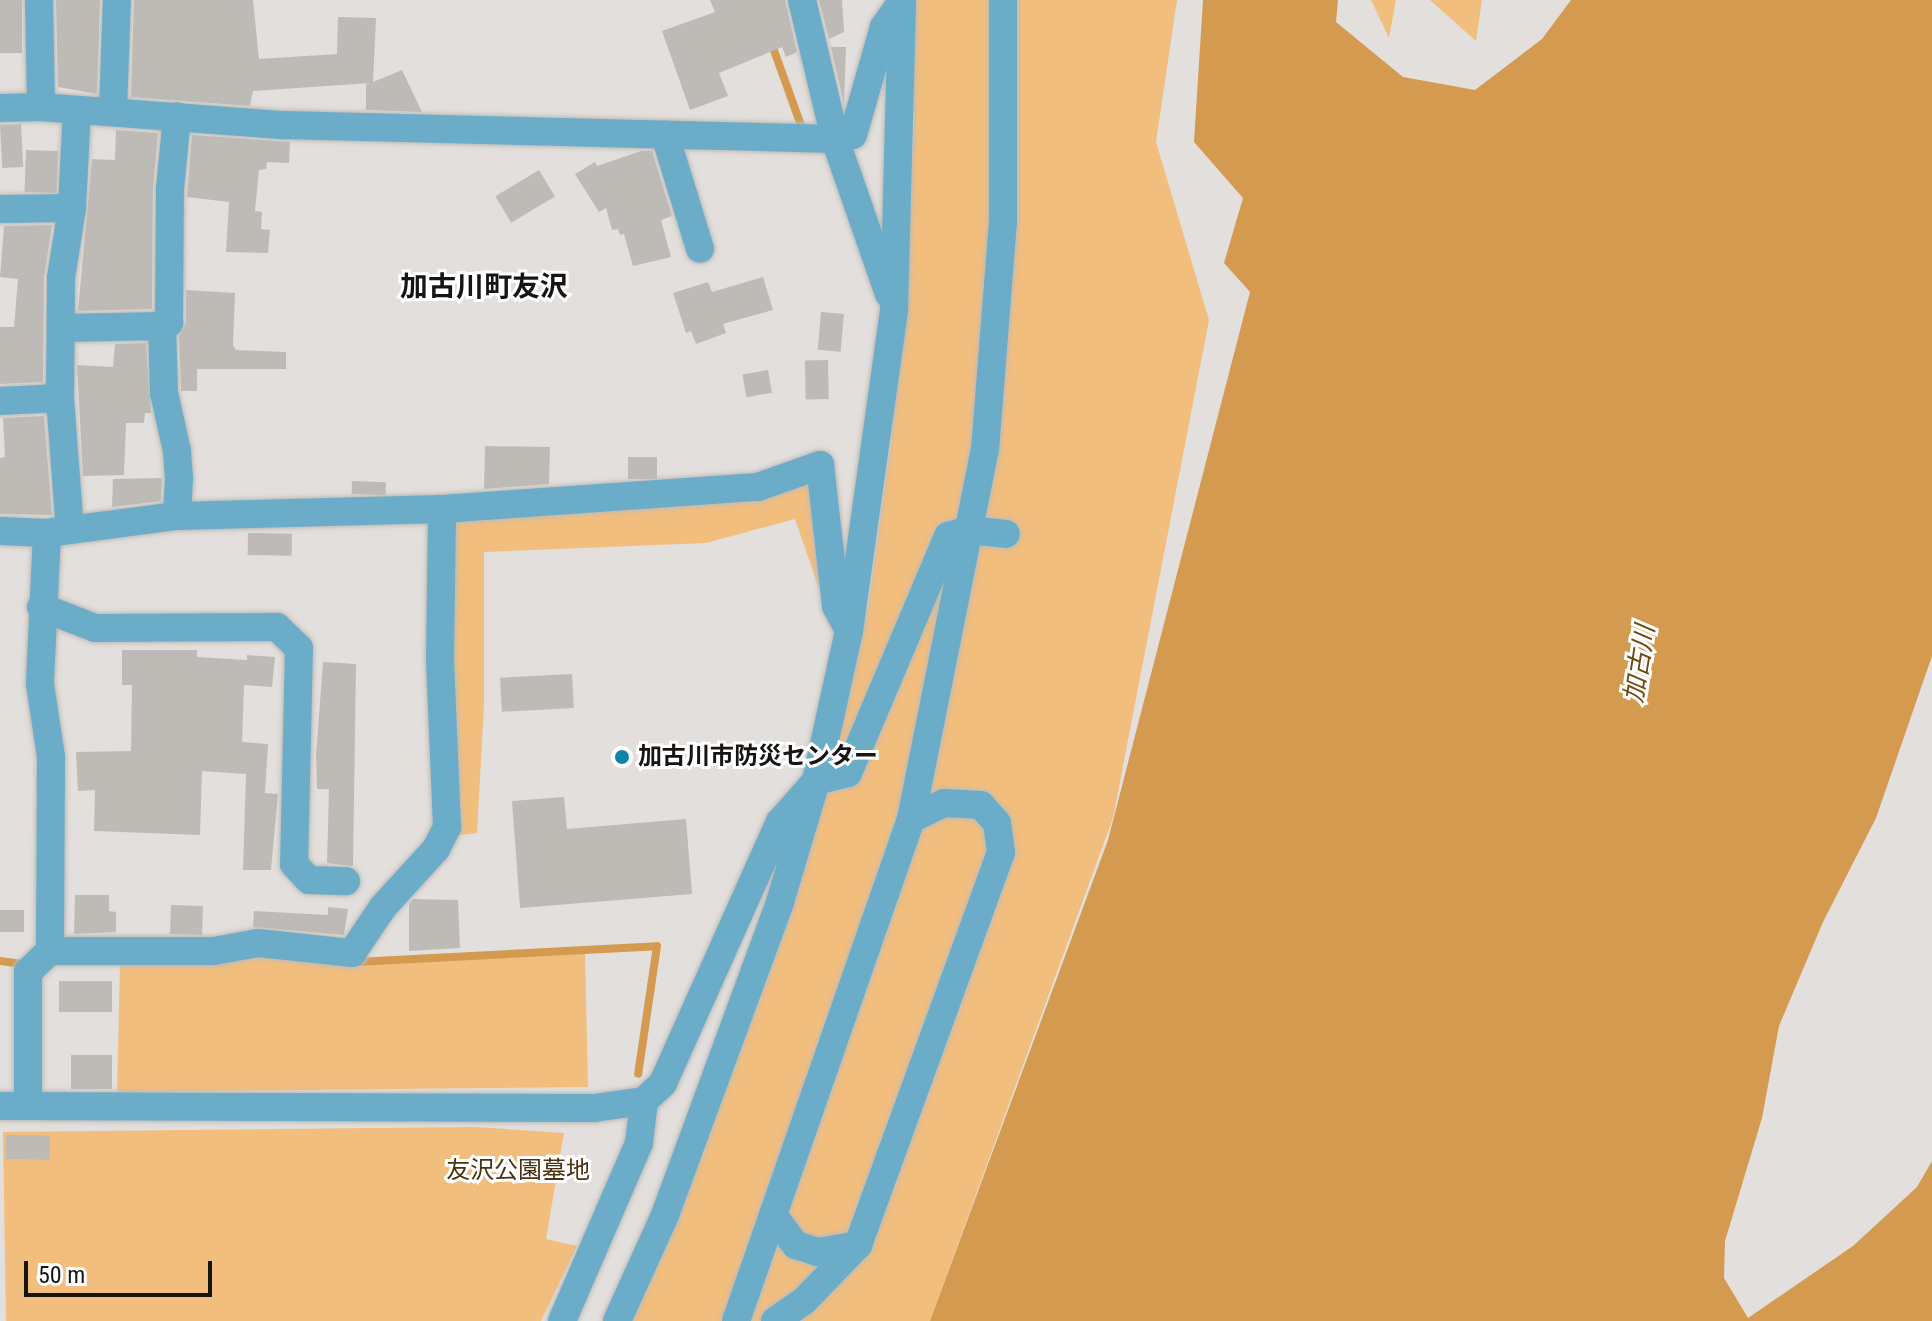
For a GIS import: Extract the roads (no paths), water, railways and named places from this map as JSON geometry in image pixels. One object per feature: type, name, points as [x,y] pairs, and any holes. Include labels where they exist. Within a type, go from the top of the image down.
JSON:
[{"type":"street","points":[[39,0],[41,107]]},
{"type":"street","points":[[113,112],[117,0]]},
{"type":"street","points":[[802,0],[835,139],[894,311]]},
{"type":"street","points":[[736,1321],[911,819],[985,450],[1003,222],[1003,0]]},
{"type":"street","points":[[0,108],[41,107],[283,125],[835,139],[853,135],[884,27],[902,1]]},
{"type":"street","points":[[617,1321],[665,1215],[721,1071],[780,902],[816,781],[849,631],[894,311],[902,1]]},
{"type":"street","points":[[50,951],[51,757],[40,684],[41,607],[59,532],[61,278],[72,208],[77,110]]},
{"type":"street","points":[[61,328],[162,326],[169,323],[170,189],[177,116]]},
{"type":"street","points":[[665,135],[700,249]]},
{"type":"street","points":[[0,209],[72,208]]},
{"type":"street","points":[[162,326],[164,393],[177,451],[177,516]]},
{"type":"street","points":[[0,401],[60,398]]},
{"type":"street","points":[[0,531],[59,532],[177,516],[442,509],[758,487],[820,465],[836,606],[849,631]]},
{"type":"street","points":[[28,1105],[28,972],[50,951],[214,951],[258,943],[352,953],[383,907],[436,849],[447,827],[440,659],[442,509]]},
{"type":"street","points":[[0,1106],[594,1108],[644,1101],[663,1083],[780,822],[816,781],[848,773],[948,536],[969,530],[1006,534]]},
{"type":"street","points":[[41,607],[95,628],[277,627],[299,648],[294,864],[309,880],[346,881]]},
{"type":"street","points":[[775,1321],[804,1301],[858,1245],[1001,852],[997,823],[981,805],[944,803],[911,819]]},
{"type":"street","points":[[562,1321],[639,1143],[644,1101]]},
{"type":"street","points":[[773,1215],[796,1245],[818,1252],[858,1245]]},
{"type":"water","name":"加古川","points":[[1203,0],[1338,0],[1336,22],[1403,77],[1475,90],[1542,39],[1571,0],[1932,0],[1932,656],[1876,818],[1823,922],[1779,1026],[1762,1118],[1725,1241],[1724,1278],[1748,1318],[1853,1246],[1917,1187],[1932,1161],[1932,1321],[930,1321],[1108,840],[1250,292],[1224,263],[1243,198],[1194,142]]},
{"type":"waterway","points":[[771,42],[803,131]]},
{"type":"waterway","points":[[356,962],[657,946],[638,1074]]},
{"type":"waterway","points":[[0,961],[29,965]]},
{"type":"place","name":"加古川市防災センター","points":[[622,757]]},
{"type":"district","name":"加古川町友沢","points":[[484,287]]},
{"type":"park label","name":"友沢公園墓地","points":[[518,1171]]}]
